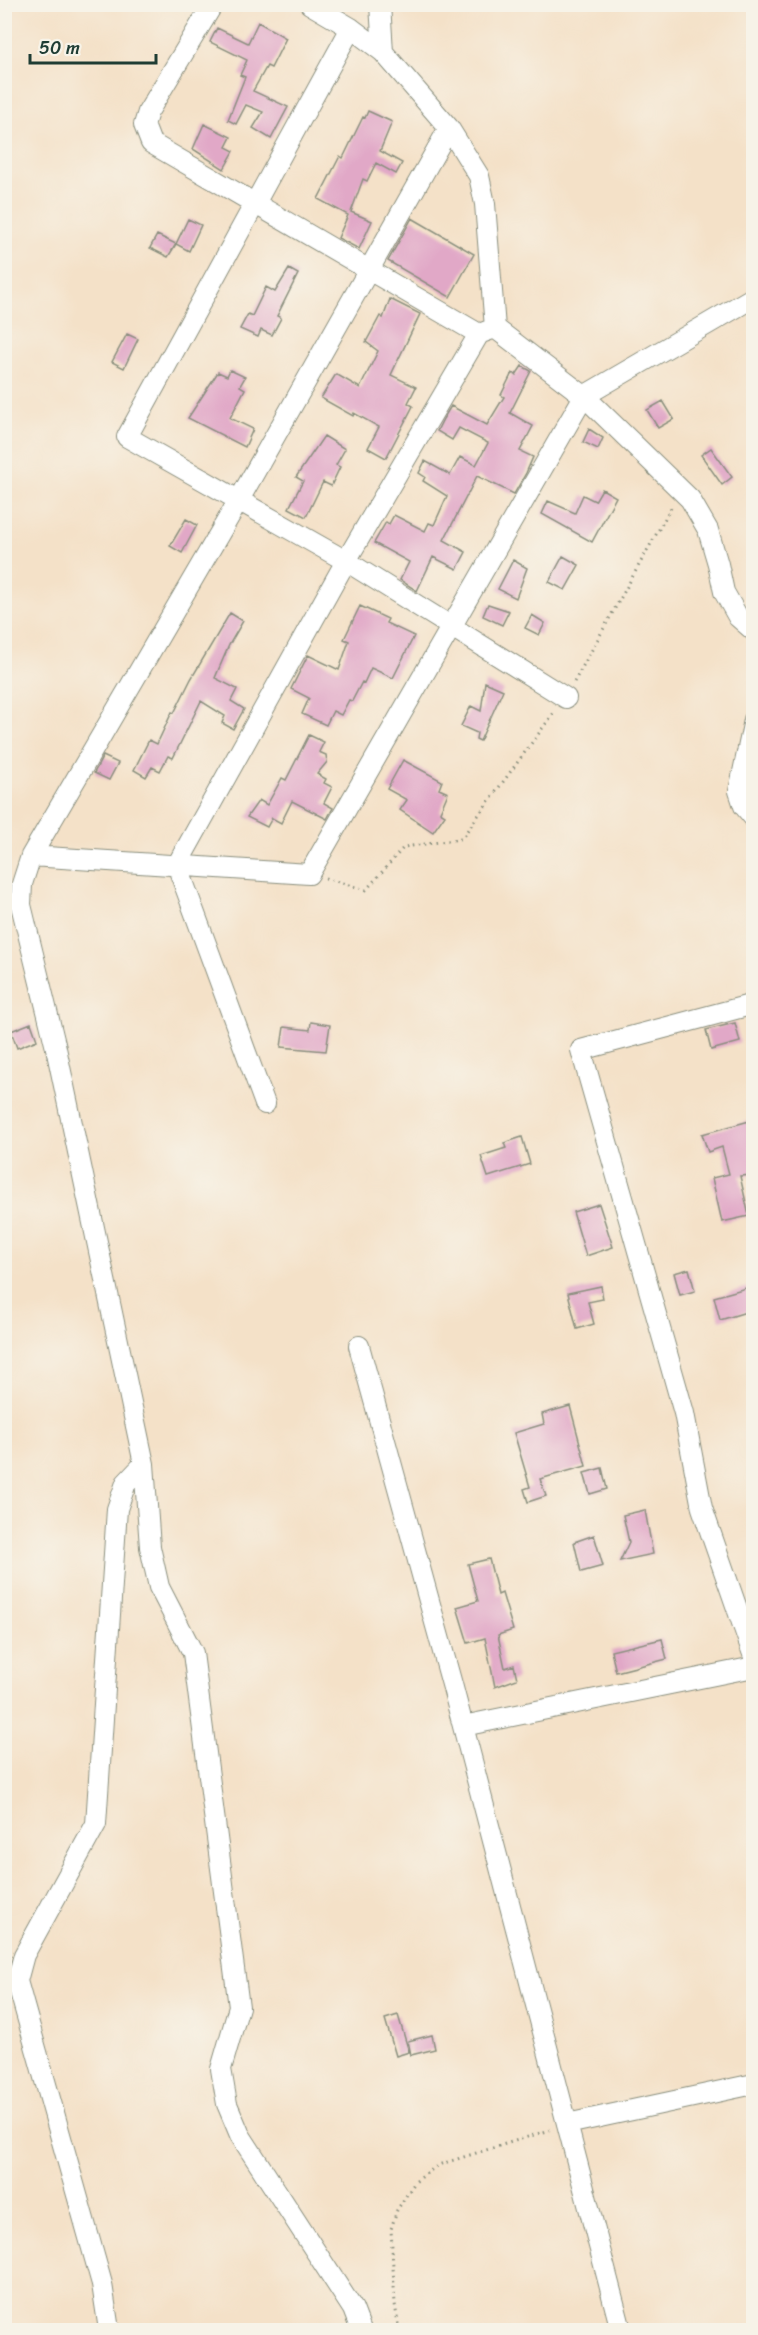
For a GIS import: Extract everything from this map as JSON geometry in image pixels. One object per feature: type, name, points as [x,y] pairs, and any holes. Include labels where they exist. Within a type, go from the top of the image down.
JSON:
[{"type":"street","points":[[213,4],[148,112],[144,125],[151,143],[368,270],[487,331],[584,396],[690,499],[708,530],[724,592],[738,617],[753,631]]},
{"type":"street","points":[[265,1104],[177,865],[346,561],[487,331],[483,195],[479,176],[449,128],[383,52],[351,28],[310,4]]},
{"type":"street","points":[[380,4],[383,52]]},
{"type":"street","points":[[351,28],[127,437],[346,561],[566,698]]},
{"type":"street","points":[[361,2331],[352,2309],[240,2135],[226,2104],[221,2069],[239,2007],[193,1653],[159,1587],[150,1547],[144,1464],[59,1060],[21,905],[22,884],[30,856],[239,500],[449,128]]},
{"type":"street","points":[[30,856],[309,874],[584,396],[753,297]]},
{"type":"street","points":[[753,720],[739,791],[744,806],[753,818]]},
{"type":"street","points":[[753,1004],[581,1050],[684,1413],[702,1508],[753,1657]]},
{"type":"street","points":[[359,1346],[462,1726],[621,2331]]},
{"type":"street","points":[[110,2331],[102,2284],[17,1981],[24,1955],[96,1824],[117,1509],[126,1483],[144,1464]]},
{"type":"street","points":[[462,1726],[753,1667]]},
{"type":"street","points":[[567,2124],[753,2084]]},
{"type":"path","points":[[309,874],[366,890],[404,847],[461,839],[566,698],[681,489]]},
{"type":"path","points":[[399,2331],[395,2304],[391,2229],[397,2210],[415,2182],[438,2165],[567,2124]]},
{"type":"building","points":[[258,22],[286,38],[271,68],[267,66],[253,91],[288,107],[271,139],[253,128],[263,112],[246,105],[236,124],[228,120],[245,77],[240,75],[247,60],[210,42],[217,28],[248,43]]},
{"type":"building","points":[[368,111],[392,122],[380,151],[402,163],[396,174],[376,163],[367,181],[363,179],[351,212],[372,221],[359,249],[338,238],[348,215],[318,199],[340,156],[343,158]]},
{"type":"building","points":[[204,124],[231,137],[226,147],[234,151],[224,169],[193,149]]},
{"type":"building","points":[[412,218],[474,254],[450,297],[388,261]]},
{"type":"building","points":[[188,219],[201,225],[189,251],[176,244]]},
{"type":"building","points":[[157,235],[176,244],[168,257],[150,248]]},
{"type":"building","points":[[289,269],[298,274],[277,316],[281,318],[272,335],[261,330],[258,337],[240,329],[248,314],[252,316],[266,287],[275,292]]},
{"type":"building","points":[[390,299],[420,314],[391,375],[416,387],[408,403],[413,406],[386,458],[368,448],[379,427],[321,398],[336,374],[360,388],[378,351],[366,342],[380,316],[383,318]]},
{"type":"building","points":[[127,334],[138,339],[124,368],[112,362]]},
{"type":"building","points":[[522,366],[531,371],[510,413],[533,426],[520,451],[533,457],[526,473],[514,494],[477,476],[444,540],[466,552],[457,569],[433,557],[417,591],[400,580],[409,562],[374,543],[386,522],[389,524],[394,515],[425,531],[429,523],[434,525],[447,496],[423,481],[425,477],[419,473],[425,461],[450,475],[460,457],[476,465],[488,443],[459,428],[452,440],[437,431],[443,419],[451,406],[487,425],[504,397],[501,395],[512,373],[516,375]]},
{"type":"building","points":[[230,370],[245,377],[240,386],[245,389],[230,418],[253,429],[245,447],[188,418],[218,372],[227,376]]},
{"type":"building","points":[[663,401],[674,419],[658,428],[647,410]]},
{"type":"building","points":[[589,429],[603,438],[598,449],[583,442]]},
{"type":"building","points":[[324,436],[345,449],[336,465],[340,467],[331,486],[323,482],[306,517],[289,508],[303,481],[296,477]]},
{"type":"building","points":[[711,448],[732,477],[722,485],[701,455]]},
{"type":"building","points":[[602,489],[616,497],[592,542],[542,514],[548,501],[575,513],[583,495],[595,501]]},
{"type":"building","points":[[186,519],[197,525],[182,553],[170,546]]},
{"type":"building","points":[[563,556],[579,565],[565,590],[549,582]]},
{"type":"building","points":[[513,560],[527,568],[516,598],[498,589]]},
{"type":"building","points":[[488,604],[509,611],[502,625],[483,616]]},
{"type":"building","points":[[360,606],[388,619],[386,623],[414,636],[393,678],[371,668],[364,683],[362,682],[352,701],[349,700],[341,715],[333,711],[326,725],[302,714],[309,698],[291,689],[308,655],[339,670],[349,641],[344,639]]},
{"type":"building","points":[[230,613],[243,621],[229,645],[215,678],[237,689],[231,701],[244,709],[233,729],[222,723],[225,716],[201,701],[173,758],[168,756],[160,771],[152,767],[146,777],[134,770],[149,740],[157,744],[172,712],[174,713]]},
{"type":"building","points":[[532,615],[545,623],[539,635],[525,628]]},
{"type":"building","points":[[485,682],[503,690],[480,741],[476,739],[477,733],[461,726],[471,706],[481,711]]},
{"type":"building","points":[[309,735],[324,742],[319,752],[326,755],[327,762],[317,774],[326,779],[324,783],[332,787],[324,803],[333,808],[327,819],[292,801],[281,823],[272,818],[267,827],[247,817],[259,800],[267,805],[282,778],[286,780]]},
{"type":"building","points":[[103,756],[118,763],[109,780],[94,773]]},
{"type":"building","points":[[403,760],[442,781],[439,789],[448,793],[440,812],[445,815],[433,832],[400,810],[407,800],[387,789]]},
{"type":"building","points":[[311,1022],[330,1025],[326,1051],[281,1047],[284,1027],[310,1030]]},
{"type":"building","points":[[31,1023],[37,1040],[17,1048],[11,1031]]},
{"type":"building","points":[[735,1023],[740,1042],[711,1050],[706,1030]]},
{"type":"building","points":[[753,1120],[753,1175],[740,1176],[749,1216],[722,1222],[712,1178],[729,1174],[722,1147],[708,1152],[702,1134]]},
{"type":"building","points":[[522,1137],[530,1164],[488,1177],[481,1156],[506,1148],[504,1143]]},
{"type":"building","points":[[599,1204],[613,1247],[586,1256],[573,1212]]},
{"type":"building","points":[[689,1269],[695,1291],[680,1295],[674,1273]]},
{"type":"building","points":[[601,1286],[603,1299],[588,1302],[594,1324],[577,1329],[568,1293]]},
{"type":"building","points":[[753,1286],[753,1310],[720,1320],[714,1297]]},
{"type":"building","points":[[570,1406],[586,1466],[540,1479],[546,1496],[528,1502],[524,1489],[530,1487],[514,1433],[544,1424],[542,1414]]},
{"type":"building","points":[[602,1468],[607,1489],[590,1494],[584,1473]]},
{"type":"building","points":[[645,1510],[653,1554],[620,1561],[629,1542],[623,1515]]},
{"type":"building","points":[[594,1535],[603,1566],[581,1572],[574,1542]]},
{"type":"building","points":[[489,1559],[498,1595],[502,1593],[513,1630],[498,1635],[505,1668],[514,1665],[517,1679],[495,1687],[485,1638],[468,1643],[457,1607],[478,1601],[468,1564]]},
{"type":"building","points":[[662,1639],[667,1659],[616,1672],[611,1651]]},
{"type":"building","points":[[398,2015],[409,2052],[396,2056],[385,2019]]},
{"type":"building","points":[[432,2035],[435,2049],[411,2055],[408,2041]]}]
